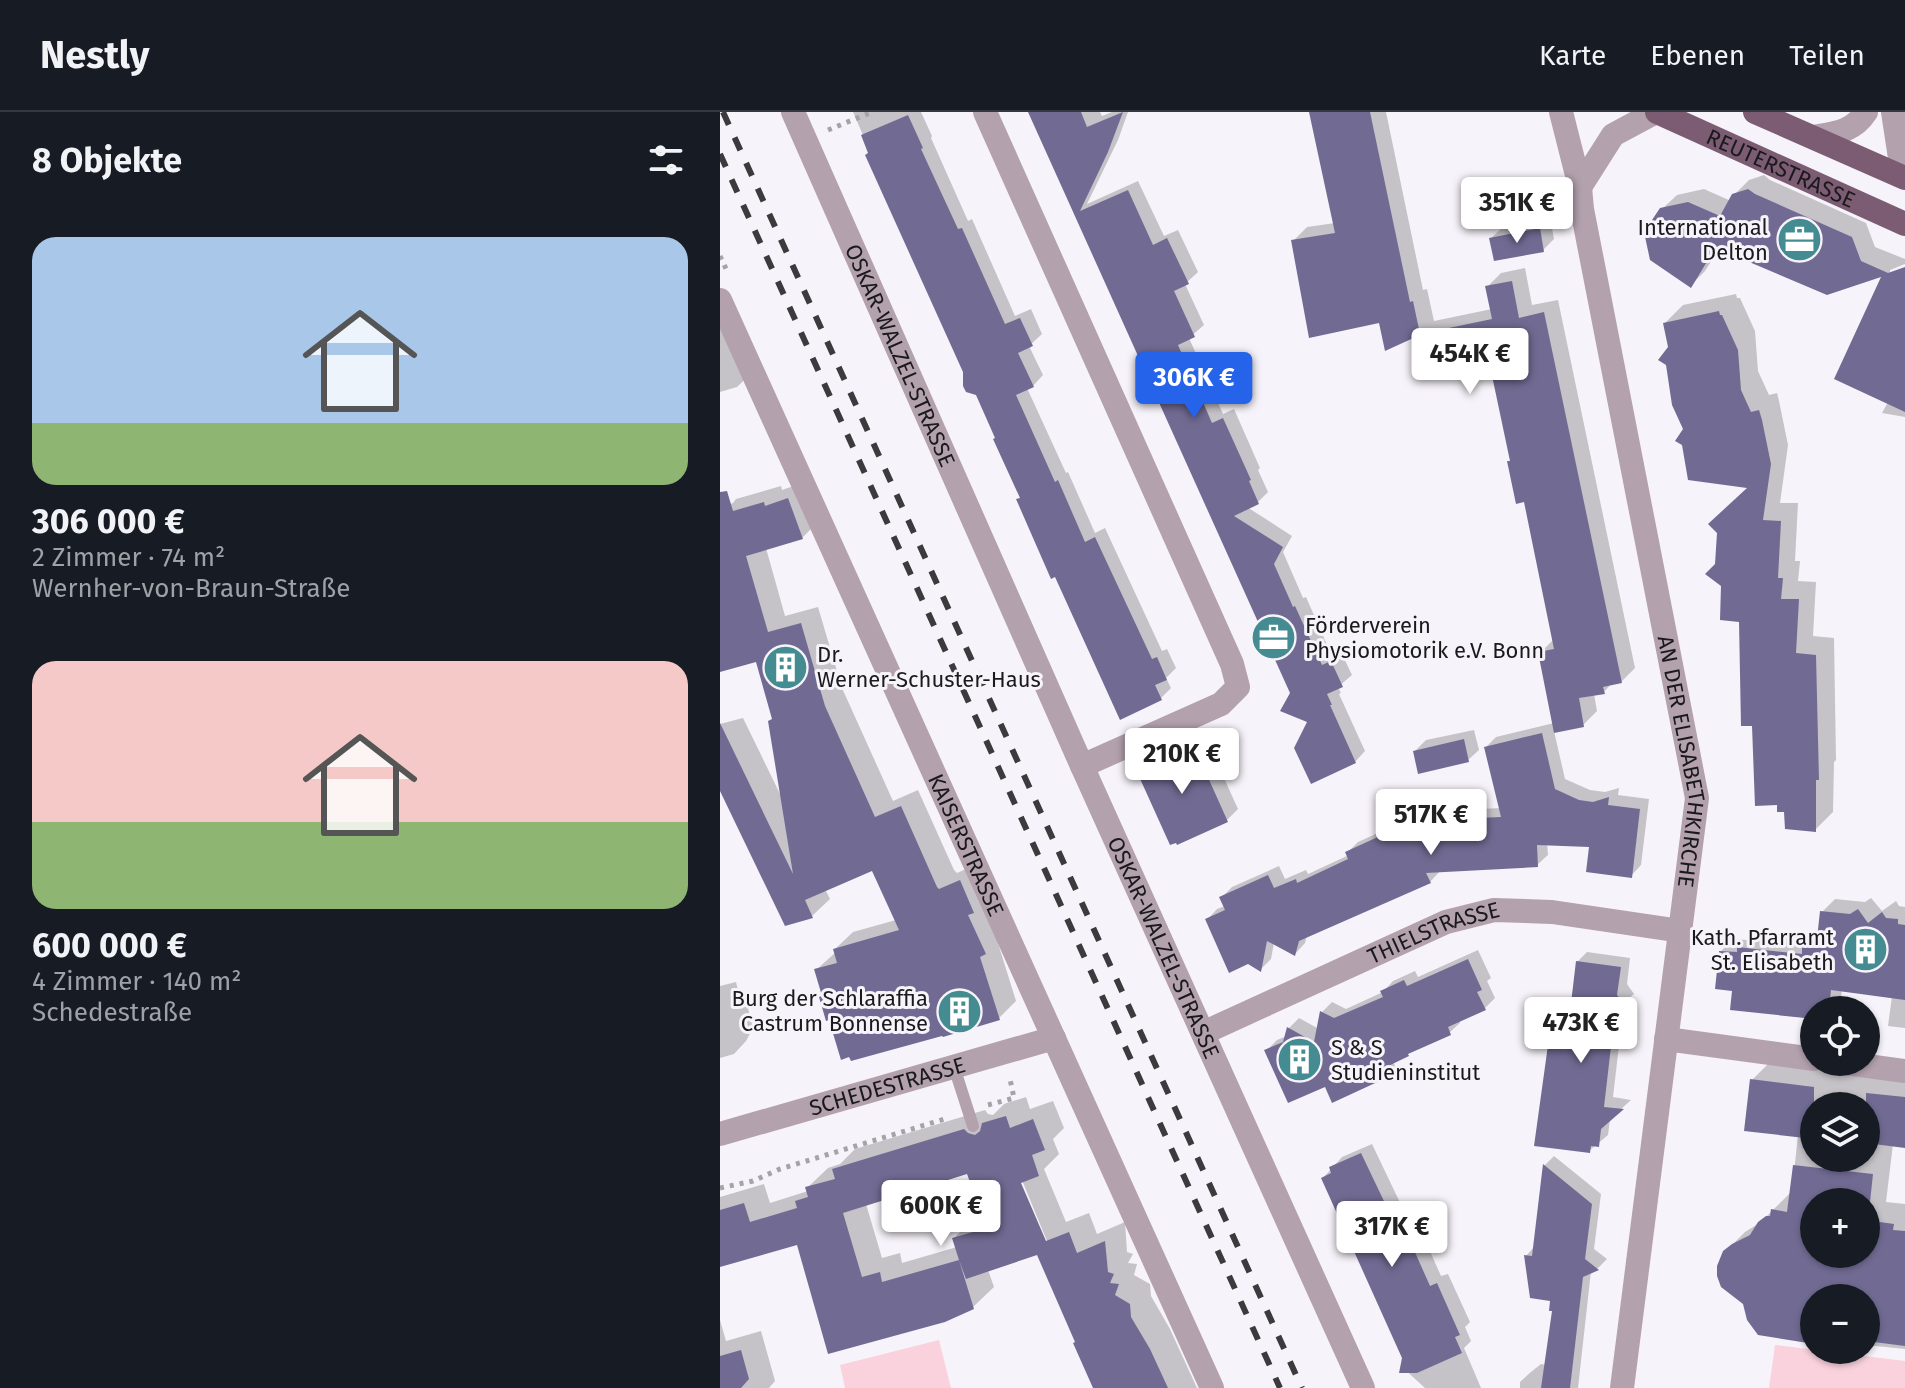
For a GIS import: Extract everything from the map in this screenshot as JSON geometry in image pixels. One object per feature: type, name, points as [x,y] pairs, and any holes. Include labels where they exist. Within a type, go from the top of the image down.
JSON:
[{"type":"main road","name":"REUTERSTRASSE","points":[[1656,112],[1905,224]]},
{"type":"main road","name":"REUTERSTRASSE","points":[[1755,112],[1905,178]]},
{"type":"street","name":"OSKAR-WALZEL-STRASSE","points":[[793,112],[1082,766],[1363,1388]]},
{"type":"street","points":[[985,112],[1232,664],[1238,687],[1221,704],[1082,766]]},
{"type":"street","name":"AN DER ELISABETHKIRCHE","points":[[1561,112],[1580,187],[1697,798],[1622,1388]]},
{"type":"street","points":[[1580,187],[1613,135],[1656,112]]},
{"type":"street","points":[[1813,137],[1846,131],[1866,112]]},
{"type":"street","points":[[1893,112],[1900,158],[1905,164]]},
{"type":"street","name":"KAISERSTRASSE","points":[[720,300],[1212,1388]]},
{"type":"street","name":"THIELSTRASSE","points":[[1203,1033],[1446,922],[1494,910],[1552,912],[1681,931]]},
{"type":"street","name":"SCHEDESTRASSE","points":[[720,1134],[1003,1053],[1050,1027]]},
{"type":"street","points":[[1666,1039],[1800,1057]]},
{"type":"street","points":[[1880,1068],[1905,1071]]},
{"type":"lane","points":[[954,1067],[973,1126]]},
{"type":"path","points":[[805,140],[872,112]]},
{"type":"path","points":[[720,1188],[753,1181],[780,1169],[1014,1098],[1003,1053]]},
{"type":"shaded area","points":[[939,1340],[951,1388],[845,1388],[840,1365]]},
{"type":"shaded area","points":[[1775,1345],[1800,1348],[1800,1364],[1880,1364],[1880,1358],[1905,1361],[1905,1388],[1769,1388]]},
{"type":"building","points":[[1028,112],[1081,112],[1087,127],[1123,112],[1080,211],[1128,190],[1153,245],[1167,238],[1189,284],[1174,291],[1195,337],[1178,345],[1212,423],[1223,418],[1259,504],[1234,516],[1283,547],[1274,564],[1322,665],[1331,661],[1343,687],[1327,694],[1356,763],[1311,784],[1294,748],[1307,722],[1280,711],[1290,693]]},
{"type":"building","points":[[1309,112],[1370,112],[1410,302],[1413,301],[1420,334],[1492,319],[1485,286],[1512,281],[1519,318],[1544,312],[1622,683],[1603,687],[1605,694],[1579,698],[1584,727],[1554,733],[1538,652],[1554,649],[1524,502],[1516,504],[1487,352],[1433,364],[1420,335],[1385,351],[1379,323],[1309,338],[1291,240],[1335,233]]},
{"type":"building","points":[[908,115],[958,229],[962,228],[1005,324],[1020,318],[1033,346],[1018,353],[1034,387],[1016,395],[1055,482],[1058,480],[1085,542],[1095,537],[1152,659],[1157,657],[1167,680],[1155,685],[1162,700],[1120,720],[1055,577],[1051,579],[976,395],[966,392],[963,386],[963,372],[865,155],[868,153],[861,135]]},
{"type":"building","points":[[1748,189],[1852,237],[1861,261],[1888,273],[1905,267],[1905,412],[1834,379],[1881,277],[1827,295],[1735,256],[1711,255],[1691,288],[1650,260],[1644,232],[1660,208],[1688,202],[1720,216],[1732,194]]},
{"type":"building","points":[[1540,228],[1544,252],[1494,261],[1489,238]]},
{"type":"building","points":[[1719,311],[1738,350],[1741,390],[1751,412],[1759,410],[1762,420],[1771,464],[1763,520],[1781,521],[1778,578],[1783,578],[1781,599],[1799,599],[1796,653],[1816,655],[1819,780],[1816,780],[1816,832],[1785,829],[1784,812],[1777,812],[1777,805],[1755,806],[1752,726],[1741,726],[1739,622],[1720,620],[1721,586],[1705,574],[1715,564],[1717,533],[1708,524],[1747,488],[1688,480],[1682,445],[1675,441],[1683,429],[1672,405],[1666,365],[1658,360],[1668,347],[1663,323]]},
{"type":"building","points":[[727,491],[733,511],[764,502],[765,506],[788,498],[803,539],[746,556],[768,632],[801,623],[825,706],[875,817],[901,806],[937,887],[939,889],[960,880],[974,913],[968,915],[986,954],[980,957],[1000,1020],[851,1061],[849,1057],[841,1060],[829,1020],[826,1021],[814,969],[837,963],[833,949],[899,930],[872,871],[805,900],[813,918],[785,926],[720,791],[720,723],[793,874],[768,721],[772,719],[756,662],[720,672],[720,492]]},
{"type":"building","points":[[1542,733],[1555,789],[1579,800],[1593,802],[1609,797],[1608,805],[1640,809],[1632,878],[1586,872],[1589,847],[1537,845],[1538,867],[1426,873],[1431,883],[1299,941],[1295,956],[1267,941],[1261,972],[1248,964],[1229,973],[1205,919],[1225,910],[1219,897],[1268,875],[1274,888],[1296,879],[1297,883],[1348,859],[1345,852],[1428,814],[1429,820],[1501,817],[1484,747]]},
{"type":"building","points":[[1464,739],[1469,762],[1418,774],[1413,751]]},
{"type":"building","points":[[1193,744],[1228,822],[1177,845],[1170,845],[1137,772]]},
{"type":"building","points":[[1858,909],[1868,923],[1882,912],[1886,918],[1898,919],[1898,924],[1905,925],[1905,1000],[1831,990],[1830,996],[1800,996],[1800,1018],[1730,1010],[1732,991],[1715,989],[1719,951],[1737,952],[1737,947],[1802,954],[1802,946],[1816,948],[1820,911],[1850,914]]},
{"type":"building","points":[[1468,959],[1482,990],[1477,992],[1486,1010],[1448,1027],[1451,1035],[1382,1069],[1386,1078],[1332,1103],[1325,1087],[1288,1103],[1264,1050],[1283,1042],[1287,1027],[1314,1042],[1320,1011],[1334,1018],[1383,997],[1380,991],[1404,980],[1407,986]]},
{"type":"building","points":[[1576,961],[1621,967],[1617,995],[1625,1005],[1615,1012],[1604,1107],[1624,1109],[1601,1129],[1599,1147],[1591,1146],[1590,1153],[1534,1146],[1548,1045],[1555,1045],[1556,1037],[1567,1037]]},
{"type":"building","points":[[1750,1079],[1814,1087],[1814,1092],[1800,1092],[1800,1137],[1744,1131]]},
{"type":"building","points":[[1880,1094],[1905,1097],[1905,1148],[1880,1145]]},
{"type":"building","points":[[1006,1116],[1010,1128],[1033,1119],[1045,1150],[1032,1155],[1039,1176],[1021,1183],[1046,1241],[1069,1232],[1077,1253],[1105,1241],[1108,1272],[1114,1274],[1110,1283],[1119,1284],[1115,1295],[1130,1304],[1131,1317],[1168,1388],[1093,1388],[1037,1255],[966,1279],[959,1260],[974,1309],[945,1322],[828,1354],[797,1245],[720,1267],[720,1210],[744,1203],[750,1222],[797,1208],[795,1201],[808,1197],[805,1187],[835,1179],[832,1169],[964,1129],[975,1135],[982,1123]],"holes":[[[967,1174],[987,1228],[952,1238],[959,1260],[882,1282],[880,1272],[862,1277],[843,1213]]]},
{"type":"building","points":[[1361,1153],[1393,1220],[1396,1218],[1402,1233],[1406,1232],[1430,1286],[1437,1283],[1460,1335],[1455,1337],[1462,1353],[1417,1373],[1399,1373],[1402,1358],[1321,1178],[1331,1173],[1329,1167]]},
{"type":"building","points":[[1543,1164],[1592,1204],[1585,1259],[1599,1270],[1583,1277],[1570,1388],[1541,1388],[1552,1311],[1549,1311],[1550,1301],[1530,1298],[1524,1255],[1532,1256]]},
{"type":"building","points":[[1793,1165],[1800,1166],[1800,1172],[1873,1174],[1872,1188],[1800,1188],[1800,1268],[1880,1268],[1880,1222],[1894,1224],[1893,1230],[1905,1231],[1905,1346],[1880,1343],[1880,1284],[1800,1284],[1800,1342],[1758,1335],[1747,1320],[1743,1304],[1721,1287],[1717,1266],[1723,1251],[1750,1235],[1758,1222],[1770,1216],[1771,1209],[1787,1212]]},
{"type":"building","points":[[741,1350],[749,1379],[741,1388],[720,1388],[720,1356]]},
{"type":"railway","points":[[723,112],[1302,1388]]},
{"type":"railway","points":[[720,154],[1280,1388]]},
{"type":"place","name":"International Delton","points":[[1799,240]]},
{"type":"place","name":"Förderverein Physiomotorik e.V. Bonn","points":[[1274,638]]},
{"type":"place","name":"Dr. Werner-Schuster-Haus","points":[[786,667]]},
{"type":"place","name":"Kath. Pfarramt St. Elisabeth","points":[[1865,950]]},
{"type":"place","name":"Burg der Schlaraffia Castrum Bonnense","points":[[959,1011]]},
{"type":"place","name":"S & S Studieninstitut","points":[[1300,1060]]}]
